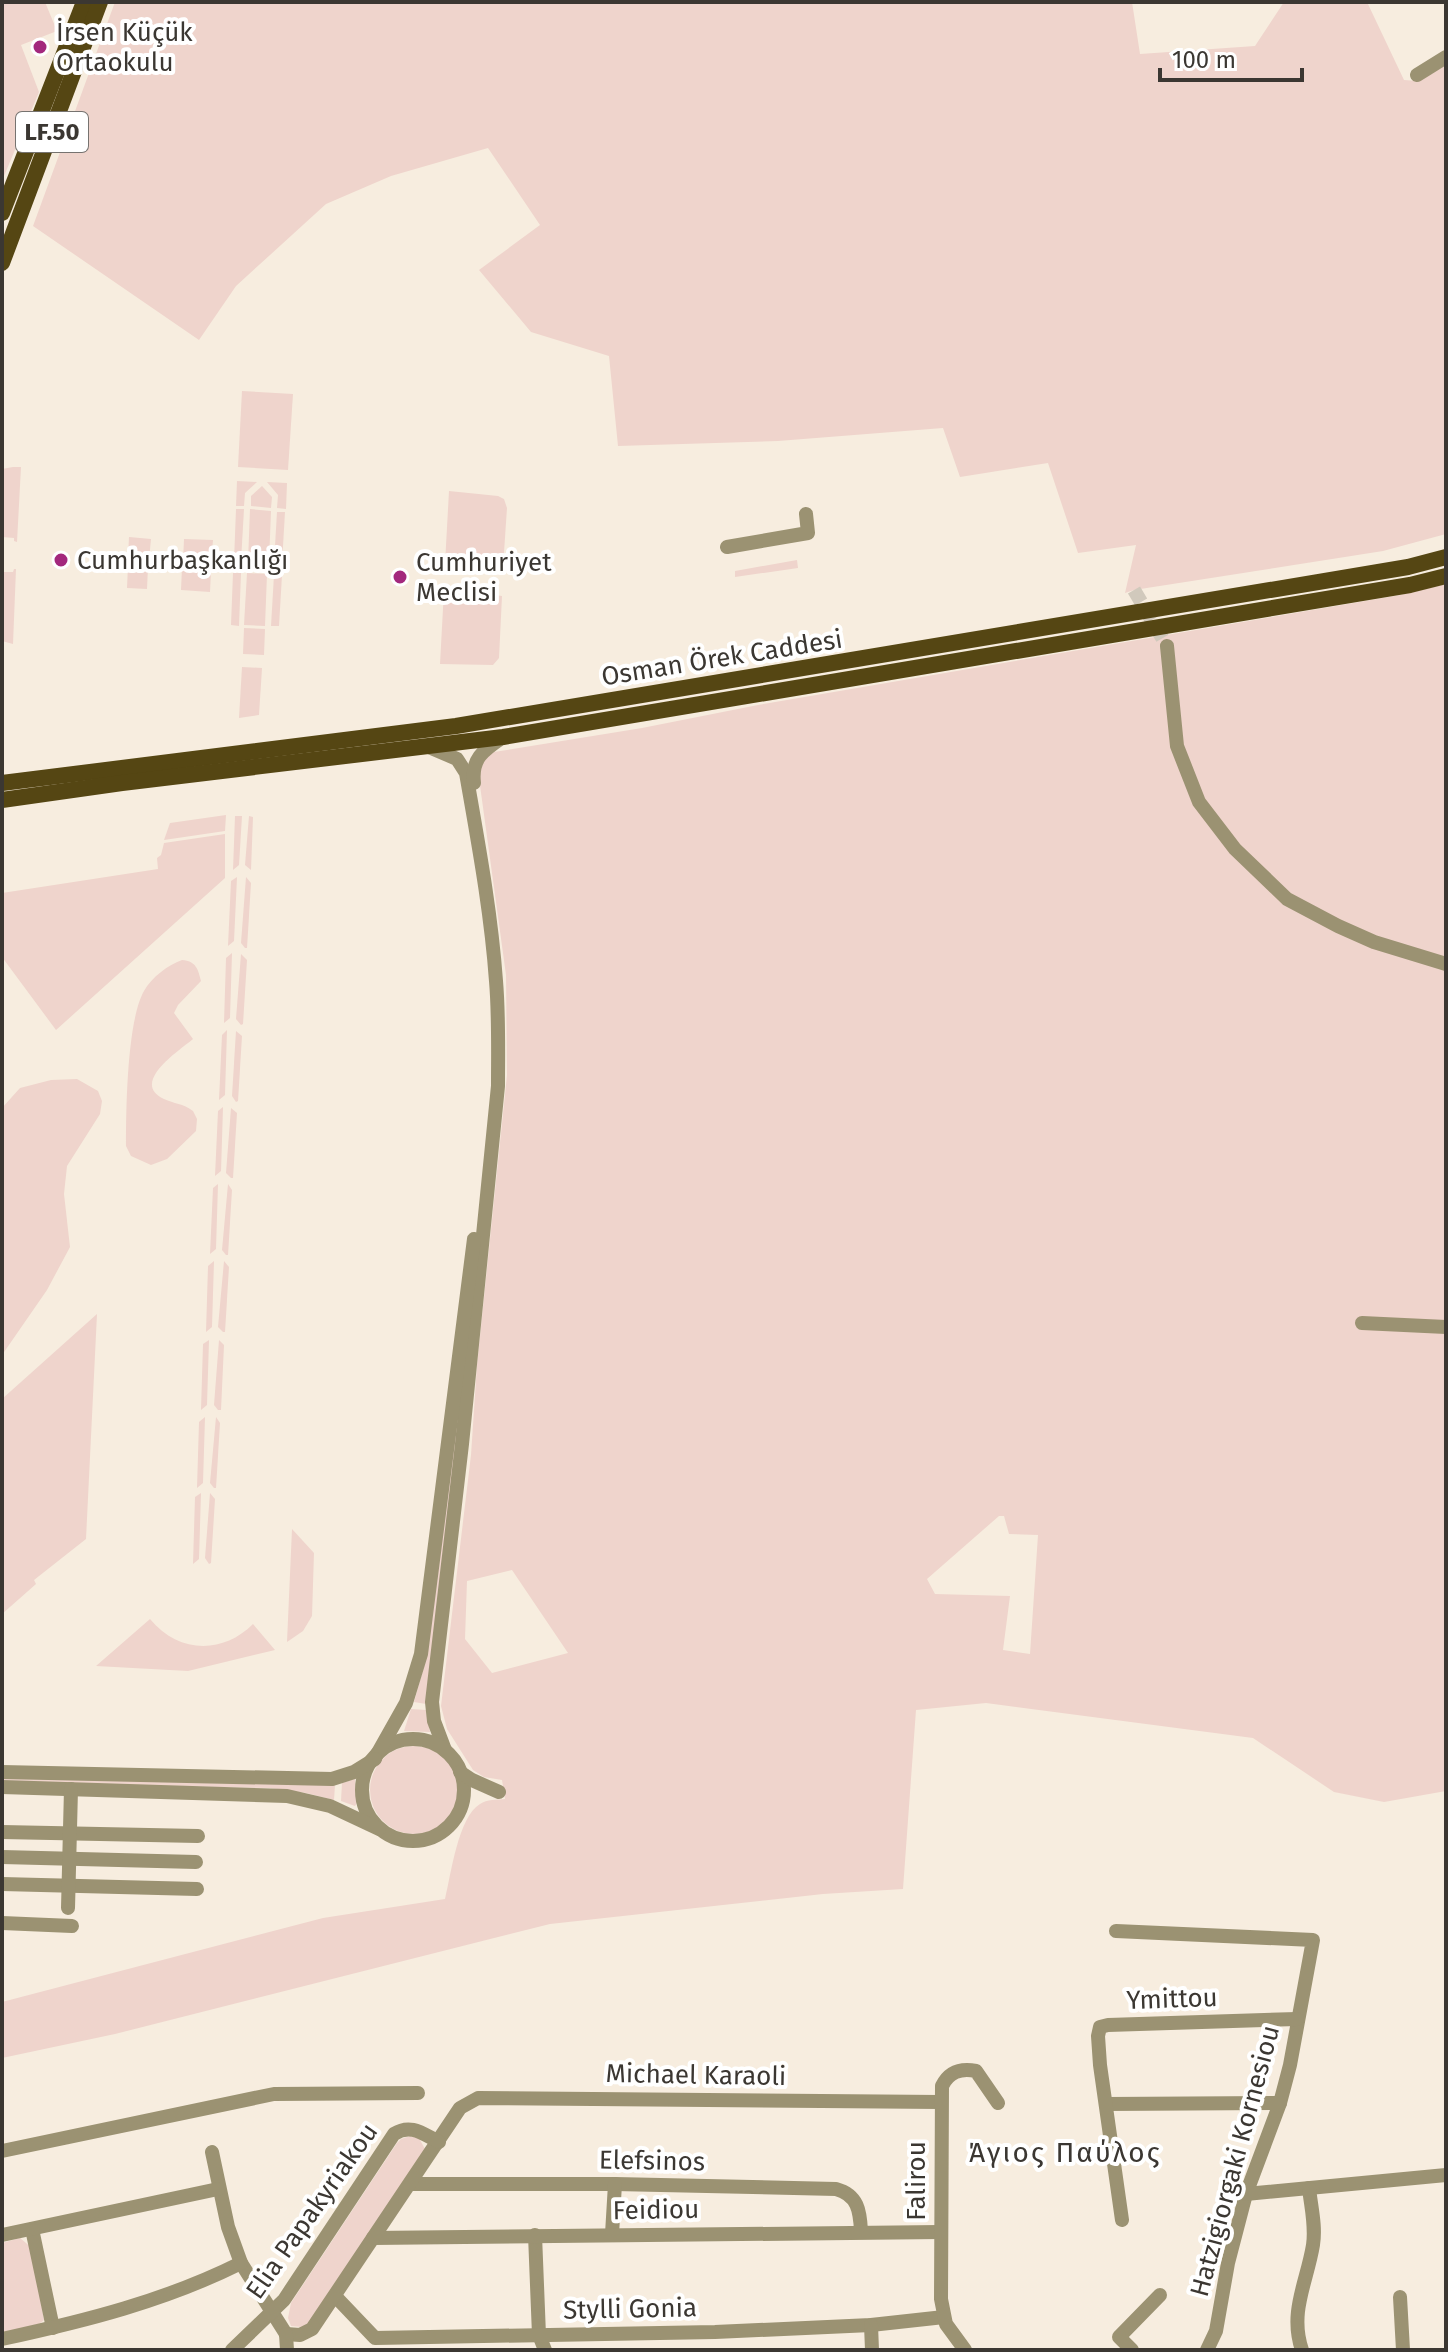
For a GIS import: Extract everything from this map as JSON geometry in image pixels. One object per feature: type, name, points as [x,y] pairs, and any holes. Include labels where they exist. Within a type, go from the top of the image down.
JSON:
[{"type":"main road","name":"LF.50","points":[[2,213],[84,2]]},
{"type":"main road","name":"LF.50","points":[[2,263],[100,2]]},
{"type":"main road","name":"Osman Örek Caddesi","points":[[2,783],[456,726],[1376,572],[1446,557]]},
{"type":"main road","name":"Osman Örek Caddesi","points":[[2,800],[503,737],[1410,585],[1446,576]]},
{"type":"street","points":[[1417,75],[1446,57]]},
{"type":"street","points":[[727,547],[808,533],[806,514]]},
{"type":"street","points":[[1167,646],[1177,746],[1199,802],[1235,849],[1287,899],[1374,942],[1446,964]]},
{"type":"street","points":[[2,1787],[287,1796],[330,1806],[398,1838],[423,1840],[445,1829],[460,1810],[484,1795],[499,1792],[460,1772],[445,1750],[434,1721],[432,1702],[498,1086],[497,983],[472,772],[478,756],[503,737]]},
{"type":"street","points":[[429,747],[457,759],[466,773],[482,865]]},
{"type":"street","points":[[379,1829],[369,1816],[363,1792],[366,1774],[406,1703],[421,1654],[498,1052]]},
{"type":"street","points":[[1362,1323],[1446,1327]]},
{"type":"street","points":[[2,1772],[332,1779],[354,1772],[388,1747],[411,1739],[431,1742],[445,1750]]},
{"type":"street","points":[[460,1772],[464,1792],[460,1810]]},
{"type":"street","points":[[68,1908],[71,1789]]},
{"type":"street","points":[[2,1832],[198,1836]]},
{"type":"street","points":[[2,1857],[196,1862]]},
{"type":"street","points":[[2,1884],[197,1889]]},
{"type":"street","points":[[2,1923],[72,1926]]},
{"type":"street","name":"Hatzigiorgaki Kornesiou","points":[[1116,1931],[1313,1940],[1290,2065],[1280,2103],[1246,2194],[1228,2263],[1216,2331],[1207,2350]]},
{"type":"street","name":"Ymittou","points":[[1122,2220],[1100,2065],[1100,2027],[1297,2019]]},
{"type":"street","points":[[940,2102],[947,2076],[968,2069],[976,2071],[998,2103]]},
{"type":"street","points":[[2,2151],[274,2094],[418,2093]]},
{"type":"street","name":"Michael Karaoli","points":[[439,2142],[456,2113],[467,2103],[484,2097],[940,2102]]},
{"type":"street","name":"Falirou","points":[[940,2102],[940,2232],[944,2317],[949,2330],[965,2350]]},
{"type":"street","points":[[1106,2104],[1280,2103]]},
{"type":"street","name":"Elia Papakyriakou","points":[[232,2350],[272,2313],[300,2278],[394,2134],[404,2129],[415,2129],[439,2142]]},
{"type":"street","points":[[286,2334],[300,2335],[312,2329],[439,2142]]},
{"type":"street","points":[[212,2152],[218,2189],[241,2263],[286,2334],[287,2350]]},
{"type":"street","points":[[1246,2194],[1446,2175]]},
{"type":"street","name":"Elefsinos","points":[[412,2184],[836,2189],[849,2194],[857,2204],[861,2231]]},
{"type":"street","points":[[612,2234],[615,2184]]},
{"type":"street","points":[[1302,2350],[1296,2329],[1297,2305],[1314,2233],[1309,2188]]},
{"type":"street","points":[[2,2235],[218,2189]]},
{"type":"street","points":[[32,2229],[53,2328]]},
{"type":"street","name":"Feidiou","points":[[373,2238],[940,2232]]},
{"type":"street","points":[[535,2235],[539,2335],[545,2350]]},
{"type":"street","points":[[2,2339],[116,2313],[205,2281],[241,2263]]},
{"type":"street","points":[[1132,2350],[1119,2337],[1160,2295]]},
{"type":"street","name":"Stylli Gonia","points":[[335,2296],[375,2344],[461,2344],[539,2335],[871,2325],[944,2317]]},
{"type":"street","points":[[1400,2297],[1403,2350]]},
{"type":"street","points":[[871,2325],[872,2350]]},
{"type":"shaded area","points":[[2,2],[45,2],[57,31],[21,45],[39,92],[2,181]]},
{"type":"shaded area","points":[[115,2],[1132,2],[1140,54],[1255,46],[1284,2],[1367,2],[1404,80],[1418,81],[1446,65],[1446,534],[1383,551],[1125,593],[1136,545],[1078,553],[1048,463],[960,477],[943,428],[778,441],[618,446],[609,356],[531,332],[479,270],[540,225],[488,148],[391,176],[326,204],[236,286],[199,340],[33,226]]},
{"type":"shaded area","points":[[242,391],[293,394],[288,470],[238,467]]},
{"type":"shaded area","points":[[21,467],[17,542],[14,538],[2,537],[2,469]]},
{"type":"shaded area","points":[[237,481],[257,482],[245,493],[244,506],[236,506]]},
{"type":"shaded area","points":[[267,482],[287,483],[286,509],[277,508],[278,495]]},
{"type":"shaded area","points":[[262,486],[272,497],[271,508],[251,506],[251,496]]},
{"type":"shaded area","points":[[449,491],[504,499],[507,508],[503,567],[449,561],[448,565],[445,564]]},
{"type":"shaded area","points":[[236,509],[244,509],[241,561],[234,561]]},
{"type":"shaded area","points":[[250,509],[271,511],[269,562],[248,562]]},
{"type":"shaded area","points":[[277,512],[285,512],[282,563],[274,563]]},
{"type":"shaded area","points":[[129,537],[151,539],[149,560],[128,557]]},
{"type":"shaded area","points":[[184,539],[213,540],[211,563],[183,562]]},
{"type":"shaded area","points":[[797,560],[798,568],[735,577],[735,571]]},
{"type":"shaded area","points":[[128,566],[148,567],[147,589],[127,588]]},
{"type":"shaded area","points":[[182,568],[211,570],[210,592],[181,590]]},
{"type":"shaded area","points":[[14,569],[13,644],[2,641],[2,572],[13,572]]},
{"type":"shaded area","points":[[233,573],[241,573],[239,626],[231,625]]},
{"type":"shaded area","points":[[247,573],[267,574],[265,626],[244,625]]},
{"type":"shaded area","points":[[274,575],[282,575],[279,626],[271,626]]},
{"type":"shaded area","points":[[1446,584],[1446,1791],[1384,1802],[1334,1792],[1253,1738],[986,1703],[916,1710],[903,1889],[823,1894],[550,1924],[115,2034],[2,2058],[2,2002],[323,1918],[445,1899],[456,1847],[472,1811],[483,1802],[505,1799],[502,1780],[484,1777],[473,1770],[447,1729],[441,1706],[471,1455],[477,1365],[507,1075],[506,975],[478,771],[487,756],[494,752],[758,705],[1400,595]],"holes":[[[999,1516],[1004,1516],[1009,1534],[1038,1535],[1030,1654],[1003,1650],[1010,1596],[935,1594],[927,1579]],[[512,1570],[568,1653],[492,1673],[465,1639],[467,1581]]]},
{"type":"shaded area","points":[[444,590],[447,595],[502,596],[499,658],[493,665],[440,664]]},
{"type":"shaded area","points":[[244,628],[265,629],[264,655],[243,654]]},
{"type":"shaded area","points":[[242,667],[262,668],[259,715],[239,718]]},
{"type":"shaded area","points":[[226,815],[225,831],[164,840],[170,823]]},
{"type":"shaded area","points":[[235,816],[242,816],[239,865],[233,870]]},
{"type":"shaded area","points":[[249,816],[253,817],[251,870],[245,865]]},
{"type":"shaded area","points":[[225,834],[225,878],[56,1030],[2,957],[2,893],[158,869],[157,858],[164,843]]},
{"type":"shaded area","points":[[237,877],[234,941],[228,946],[231,881]]},
{"type":"shaded area","points":[[246,877],[251,883],[245,948],[241,943]]},
{"type":"shaded area","points":[[232,953],[230,1018],[224,1023],[226,958]]},
{"type":"shaded area","points":[[241,954],[247,960],[241,1025],[236,1019]]},
{"type":"shaded area","points":[[182,960],[196,966],[201,981],[174,1013],[193,1039],[160,1067],[152,1084],[155,1092],[164,1099],[193,1111],[197,1119],[196,1131],[167,1159],[151,1165],[131,1156],[126,1146],[127,1089],[134,1023],[138,1005],[151,981]]},
{"type":"shaded area","points":[[227,1030],[225,1095],[219,1100],[222,1035]]},
{"type":"shaded area","points":[[236,1031],[242,1036],[236,1102],[232,1096]]},
{"type":"shaded area","points":[[77,1079],[98,1091],[102,1101],[100,1114],[67,1166],[64,1194],[70,1247],[47,1290],[2,1355],[2,1108],[20,1088],[51,1080]]},
{"type":"shaded area","points":[[223,1107],[221,1171],[215,1176],[218,1111]]},
{"type":"shaded area","points":[[231,1108],[237,1113],[233,1178],[226,1173]]},
{"type":"shaded area","points":[[218,1184],[216,1249],[210,1254],[213,1188]]},
{"type":"shaded area","points":[[228,1184],[232,1190],[226,1255],[222,1250]]},
{"type":"shaded area","points":[[480,1227],[426,1704],[414,1702],[426,1659]]},
{"type":"shaded area","points":[[214,1261],[212,1327],[206,1332],[208,1266]]},
{"type":"shaded area","points":[[224,1261],[229,1267],[223,1332],[218,1327]]},
{"type":"shaded area","points":[[97,1314],[86,1539],[34,1580],[36,1584],[2,1614],[2,1399]]},
{"type":"shaded area","points":[[209,1340],[207,1405],[201,1410],[203,1344]]},
{"type":"shaded area","points":[[219,1340],[224,1345],[221,1410],[214,1405]]},
{"type":"shaded area","points":[[205,1417],[203,1483],[197,1488],[199,1422]]},
{"type":"shaded area","points":[[216,1417],[220,1423],[214,1488],[210,1483]]},
{"type":"shaded area","points":[[201,1493],[199,1559],[193,1564],[195,1497]]},
{"type":"shaded area","points":[[210,1493],[215,1499],[209,1564],[205,1558]]},
{"type":"shaded area","points":[[292,1529],[314,1553],[312,1616],[303,1631],[287,1642]]},
{"type":"shaded area","points":[[150,1619],[174,1638],[200,1646],[228,1641],[253,1624],[275,1650],[188,1671],[96,1666]]},
{"type":"shaded area","points":[[411,1709],[426,1710],[430,1732],[404,1731]]},
{"type":"shaded area","points":[[414,1746],[431,1750],[445,1759],[454,1773],[458,1790],[454,1807],[445,1821],[431,1830],[414,1834],[397,1830],[383,1821],[374,1807],[370,1790],[374,1773],[383,1759],[397,1750]]},
{"type":"shaded area","points":[[2,1777],[335,1785],[334,1800],[270,1788],[2,1783]]},
{"type":"shaded area","points":[[355,1779],[355,1806],[341,1801],[342,1783]]},
{"type":"shaded area","points":[[410,2136],[419,2138],[426,2151],[310,2323],[302,2327],[291,2326],[288,2318],[291,2303],[397,2143]]},
{"type":"shaded area","points":[[20,2238],[32,2248],[44,2320],[2,2333],[2,2243]]},
{"type":"tunnel","points":[[1134,590],[1167,646]]},
{"type":"place","name":"İrsen Küçük Ortaokulu","points":[[40,47]]},
{"type":"place","name":"Cumhurbaşkanlığı","points":[[61,560]]},
{"type":"place","name":"Cumhuriyet Meclisi","points":[[400,577]]},
{"type":"district","name":"Άγιος Παύλος","points":[[1065,2152]]}]
